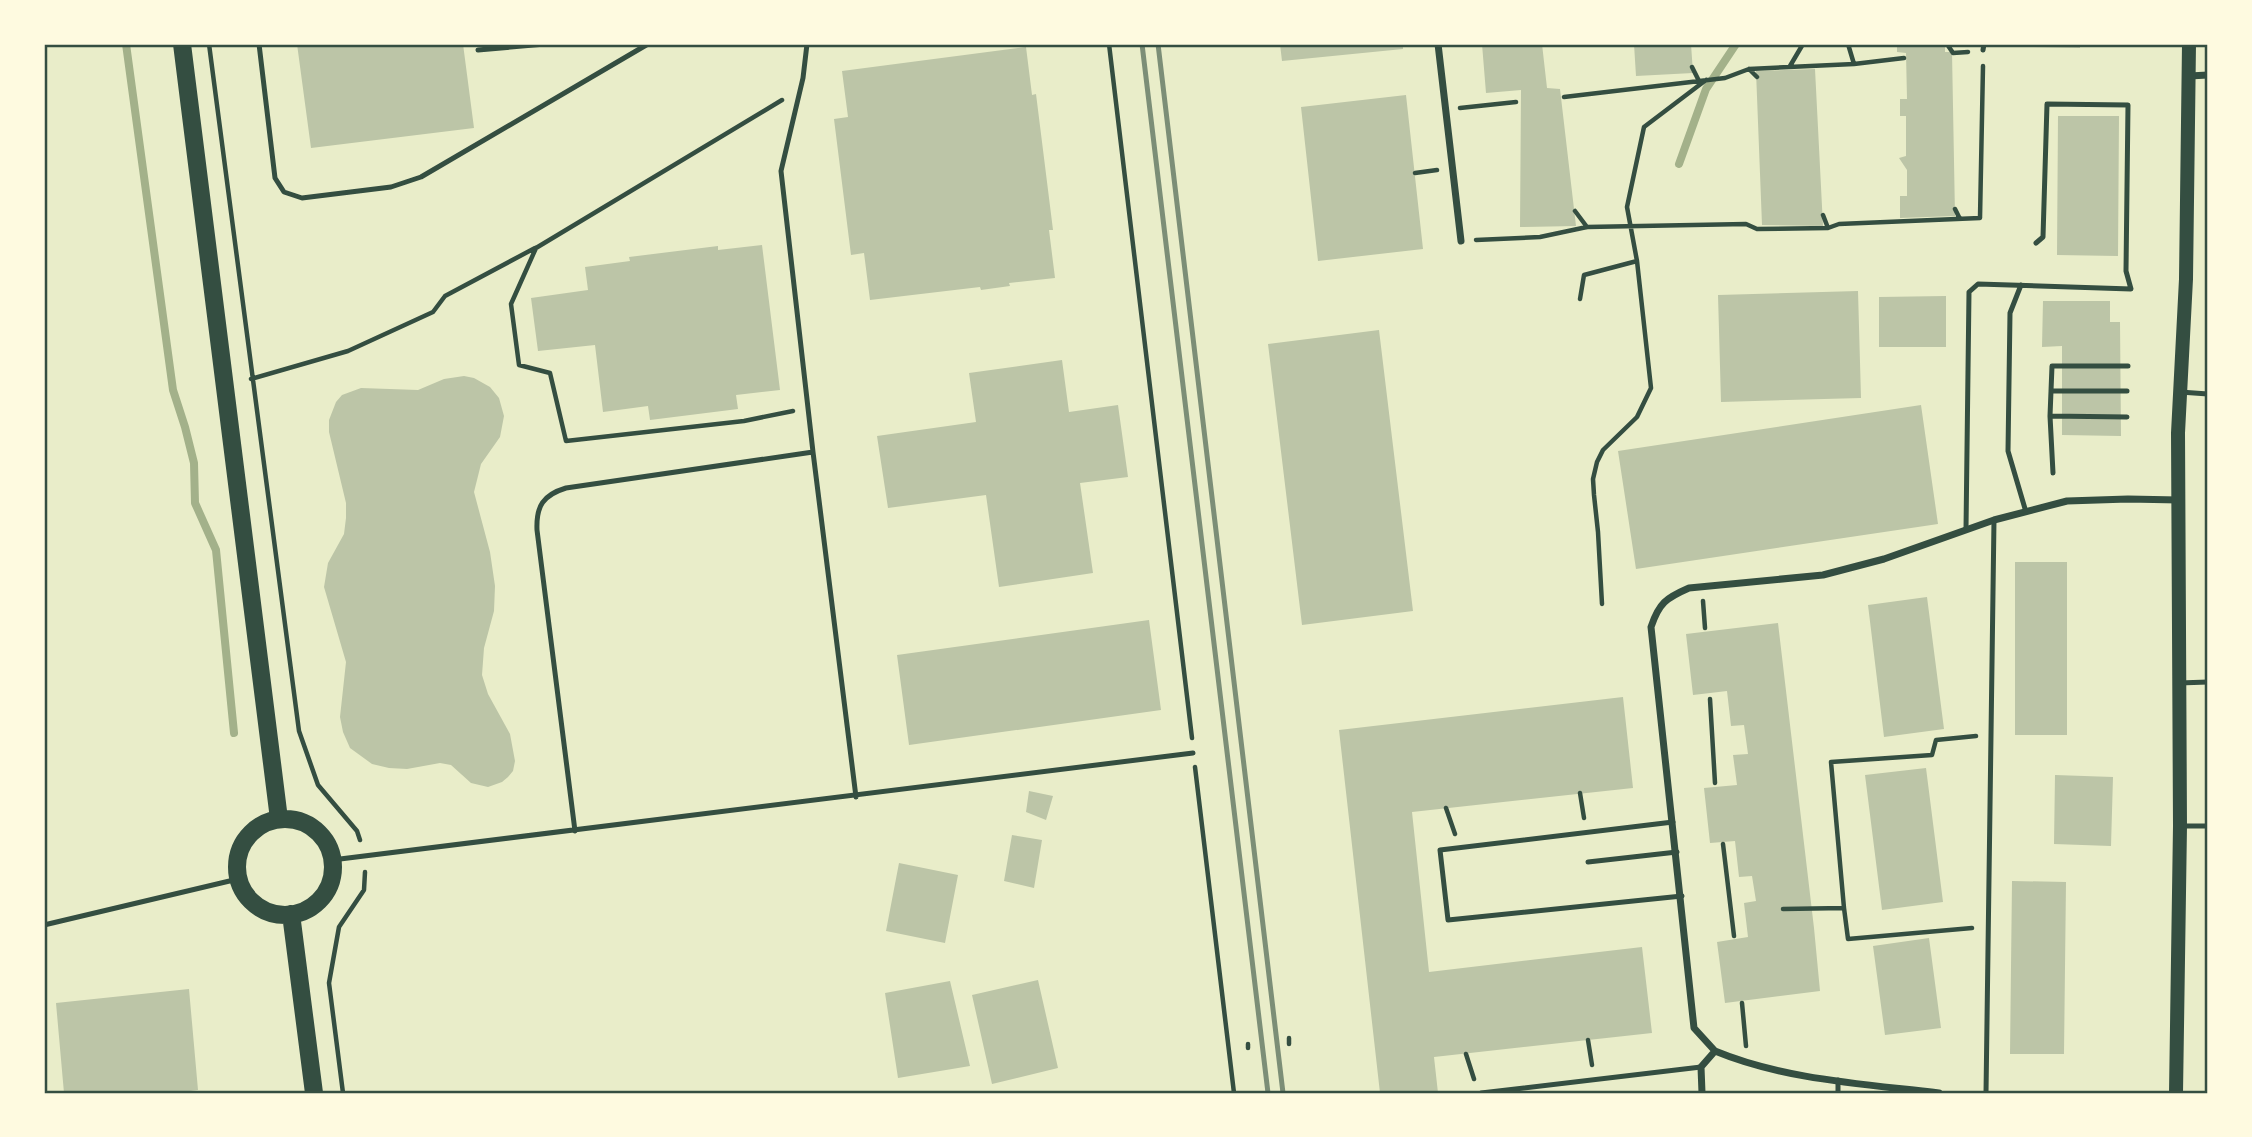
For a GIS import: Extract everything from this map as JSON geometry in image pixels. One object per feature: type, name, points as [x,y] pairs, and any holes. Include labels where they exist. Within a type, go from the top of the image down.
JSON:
[{"type":"main road","points":[[182,44],[279,819]]},
{"type":"main road","points":[[2176,1093],[2180,826],[2178,433],[2186,279],[2189,44]]},
{"type":"main road","points":[[279,819],[296,820],[311,827],[323,838],[332,860],[329,885],[320,899],[307,909],[291,914],[264,910],[253,902],[244,892],[237,863],[241,847],[250,834],[263,824],[279,819]]},
{"type":"main road","points":[[291,914],[314,1093]]},
{"type":"street","points":[[1438,44],[1461,241]]},
{"type":"street","points":[[2189,76],[2208,75]]},
{"type":"street","points":[[1939,1093],[1748,1065],[1715,1051],[1694,1028],[1682,896],[1651,627],[1657,609],[1670,596],[1689,588],[1823,575],[1884,559],[1994,520],[2067,501],[2180,500]]},
{"type":"street","points":[[1702,1093],[1701,1067],[1715,1051]]},
{"type":"lane","points":[[259,44],[275,178],[284,192],[302,198],[391,187],[421,177],[648,44]]},
{"type":"lane","points":[[478,50],[545,44]]},
{"type":"lane","points":[[807,44],[801,89],[781,171],[807,408],[856,797]]},
{"type":"lane","points":[[1966,529],[1969,292],[1978,284],[2131,289],[2126,271],[2128,105],[2047,104],[2043,237],[2035,243]]},
{"type":"lane","points":[[2021,285],[2010,313],[2008,451],[2026,512]]},
{"type":"lane","points":[[2053,472],[2050,416],[2052,366],[2128,366]]},
{"type":"lane","points":[[2051,391],[2127,391]]},
{"type":"lane","points":[[2180,392],[2208,394]]},
{"type":"lane","points":[[2050,416],[2127,416]]},
{"type":"lane","points":[[575,831],[537,530],[536,516],[540,506],[551,492],[566,488],[813,452]]},
{"type":"lane","points":[[1986,1093],[1994,520]]},
{"type":"lane","points":[[2179,683],[2208,682]]},
{"type":"lane","points":[[332,860],[1194,753]]},
{"type":"lane","points":[[1673,822],[1440,850],[1448,920],[1682,896]]},
{"type":"lane","points":[[2180,826],[2208,826]]},
{"type":"lane","points":[[1588,862],[1676,852]]},
{"type":"lane","points":[[44,925],[239,879]]},
{"type":"lane","points":[[1481,1093],[1701,1067]]},
{"type":"lane","points":[[1838,1080],[1838,1093]]},
{"type":"path","points":[[209,44],[299,731],[318,785],[357,831],[366,856],[364,890],[339,927],[330,983],[343,1093]]},
{"type":"path","points":[[1109,44],[1234,1093]]},
{"type":"path","points":[[1790,66],[1803,44]]},
{"type":"path","points":[[1848,44],[1854,64]]},
{"type":"path","points":[[1947,44],[1954,55]]},
{"type":"path","points":[[1461,241],[1540,237],[1587,227],[1746,224],[1757,229],[1828,228],[1839,224],[1980,218],[1983,47]]},
{"type":"path","points":[[1564,97],[1699,82],[1724,78],[1749,69],[1854,64],[1904,58]]},
{"type":"path","points":[[1692,67],[1699,82]]},
{"type":"path","points":[[1749,69],[1757,77]]},
{"type":"path","points":[[1602,604],[1593,487],[1597,463],[1603,450],[1637,417],[1651,388],[1637,261],[1628,208],[1644,127],[1707,80]]},
{"type":"path","points":[[251,379],[348,351],[433,312],[444,296],[536,248],[801,89]]},
{"type":"path","points":[[1446,110],[1516,102]]},
{"type":"path","points":[[1955,209],[1960,219]]},
{"type":"path","points":[[1574,211],[1587,227]]},
{"type":"path","points":[[1822,215],[1828,228]]},
{"type":"path","points":[[536,248],[511,304],[519,365],[550,373],[566,441],[744,421],[807,408]]},
{"type":"path","points":[[1580,299],[1584,275],[1637,261]]},
{"type":"path","points":[[1702,587],[1705,628]]},
{"type":"path","points":[[1710,699],[1715,783]]},
{"type":"path","points":[[1989,926],[1848,939],[1831,762],[1932,755],[1936,740],[1991,734]]},
{"type":"path","points":[[1580,793],[1586,833]]},
{"type":"path","points":[[1446,808],[1461,848]]},
{"type":"path","points":[[1723,844],[1734,936]]},
{"type":"path","points":[[1783,909],[1844,908]]},
{"type":"path","points":[[1742,1003],[1748,1065]]},
{"type":"path","points":[[1588,1040],[1594,1080]]},
{"type":"path","points":[[1466,1054],[1475,1080]]},
{"type":"building","points":[[297,44],[463,44],[474,128],[311,148]]},
{"type":"building","points":[[1280,44],[1403,44],[1403,49],[1282,61]]},
{"type":"building","points":[[1482,44],[1542,44],[1547,88],[1560,89],[1576,226],[1520,227],[1521,90],[1486,93]]},
{"type":"building","points":[[1634,44],[1691,44],[1693,73],[1636,76]]},
{"type":"building","points":[[1897,44],[1945,44],[1945,52],[1952,52],[1955,216],[1900,218],[1900,196],[1907,196],[1907,170],[1899,158],[1906,156],[1906,116],[1900,116],[1900,99],[1907,99],[1906,53],[1897,52]]},
{"type":"building","points":[[2034,44],[2080,44],[2080,48],[2033,47]]},
{"type":"building","points":[[1026,47],[1032,95],[1036,94],[1053,230],[1049,230],[1055,278],[1009,283],[1010,286],[981,290],[980,287],[870,300],[864,253],[851,255],[834,119],[848,117],[842,71]]},
{"type":"building","points":[[1815,69],[1823,226],[1762,225],[1756,71]]},
{"type":"building","points":[[1406,95],[1423,249],[1318,261],[1301,107]]},
{"type":"building","points":[[2058,116],[2119,116],[2118,256],[2057,255]]},
{"type":"building","points":[[762,245],[780,390],[736,395],[738,409],[650,420],[648,406],[603,412],[595,345],[538,351],[531,298],[588,290],[585,267],[630,261],[629,257],[718,246],[718,250]]},
{"type":"building","points":[[1858,291],[1861,398],[1721,402],[1718,295]]},
{"type":"building","points":[[1946,296],[1946,347],[1879,347],[1879,297]]},
{"type":"building","points":[[2043,301],[2110,301],[2110,322],[2120,322],[2121,436],[2062,435],[2062,346],[2042,347]]},
{"type":"building","points":[[1379,330],[1413,611],[1302,625],[1268,344]]},
{"type":"building","points":[[1062,360],[1069,412],[1118,405],[1128,477],[1080,483],[1093,573],[999,587],[986,495],[888,508],[877,436],[976,422],[969,373]]},
{"type":"building","points":[[464,376],[490,387],[499,398],[504,416],[500,437],[481,464],[474,492],[490,552],[495,586],[494,611],[484,648],[482,675],[488,694],[510,734],[515,761],[513,771],[508,777],[488,787],[471,783],[451,765],[440,763],[407,769],[389,768],[372,764],[350,748],[340,717],[346,662],[324,587],[328,563],[344,534],[346,518],[346,503],[329,432],[329,420],[336,402],[342,395],[361,388],[418,390],[444,379]]},
{"type":"building","points":[[1921,405],[1938,524],[1636,569],[1618,451]]},
{"type":"building","points":[[2015,562],[2067,562],[2067,735],[2015,735]]},
{"type":"building","points":[[1927,597],[1944,729],[1884,737],[1868,605]]},
{"type":"building","points":[[1149,620],[1161,710],[909,745],[897,655]]},
{"type":"building","points":[[1778,623],[1820,991],[1725,1003],[1717,942],[1748,937],[1744,903],[1756,901],[1752,876],[1739,877],[1735,841],[1710,843],[1704,788],[1737,785],[1733,755],[1748,754],[1744,725],[1731,726],[1727,691],[1693,695],[1686,634]]},
{"type":"building","points":[[1623,697],[1633,788],[1412,812],[1429,972],[1642,947],[1652,1033],[1434,1057],[1438,1093],[1380,1093],[1339,730]]},
{"type":"building","points":[[1926,768],[1943,902],[1882,910],[1865,775]]},
{"type":"building","points":[[2055,775],[2113,777],[2111,846],[2054,844]]},
{"type":"building","points":[[1029,791],[1053,796],[1046,820],[1026,812]]},
{"type":"building","points":[[1012,835],[1042,840],[1034,888],[1004,881]]},
{"type":"building","points":[[899,863],[958,875],[945,943],[886,931]]},
{"type":"building","points":[[2012,881],[2066,882],[2064,1054],[2010,1054]]},
{"type":"building","points":[[1929,938],[1941,1028],[1885,1035],[1873,946]]},
{"type":"building","points":[[1038,980],[1058,1068],[992,1084],[972,995]]},
{"type":"building","points":[[950,981],[970,1066],[898,1078],[885,993]]},
{"type":"building","points":[[189,989],[198,1090],[173,1093],[64,1093],[56,1003]]},
{"type":"waterway","points":[[126,44],[173,390],[194,463],[195,503],[216,550],[234,733]]},
{"type":"waterway","points":[[1679,164],[1706,89],[1736,44]]},
{"type":"railway","points":[[1142,44],[1268,1093]]},
{"type":"railway","points":[[1158,44],[1283,1093]]}]
